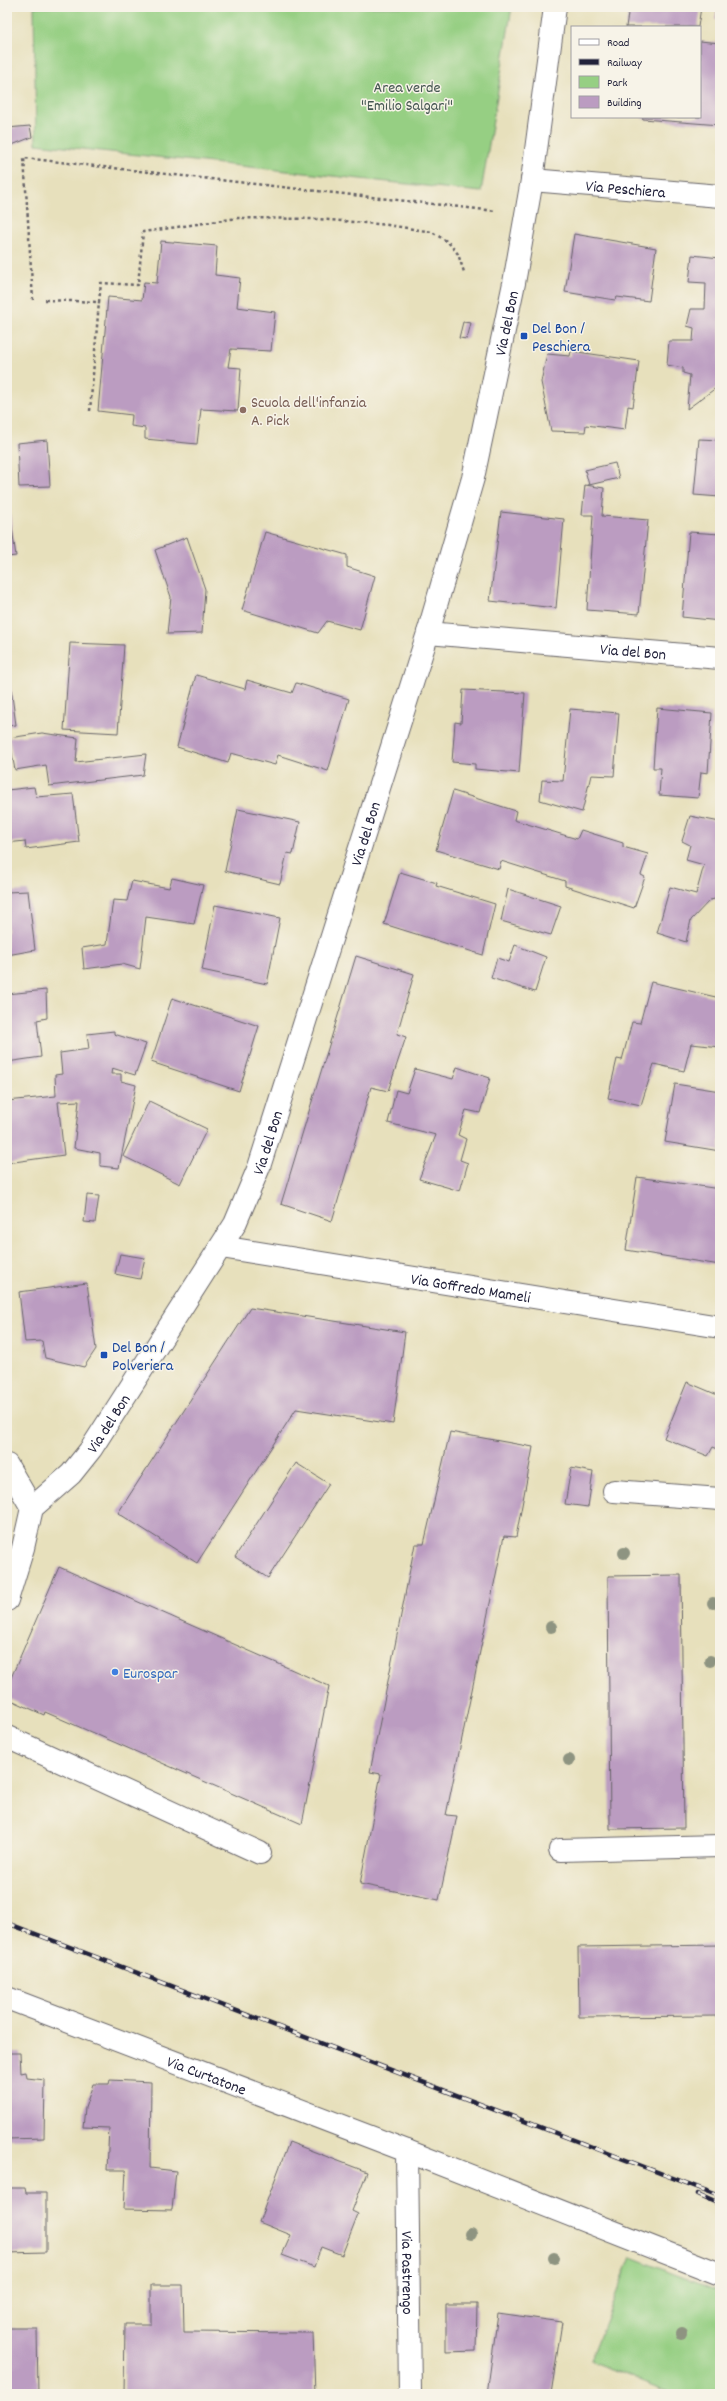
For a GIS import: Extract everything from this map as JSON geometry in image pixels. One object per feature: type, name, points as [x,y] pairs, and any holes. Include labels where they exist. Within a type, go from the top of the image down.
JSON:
[{"type":"street","name":"Via del Bon","points":[[32,1508],[71,1474],[91,1449],[221,1247],[245,1204],[259,1167],[428,633],[472,478],[485,424],[514,283],[532,180],[555,7]]},
{"type":"street","name":"Via Peschiera","points":[[532,180],[720,196]]},
{"type":"street","name":"Via del Bon","points":[[428,633],[720,658]]},
{"type":"street","name":"Via Goffredo Mameli","points":[[221,1247],[720,1327]]},
{"type":"street","points":[[7,1465],[32,1508],[23,1548],[7,1600]]},
{"type":"street","points":[[614,1491],[720,1499]]},
{"type":"street","points":[[7,1737],[260,1853]]},
{"type":"street","points":[[560,1850],[720,1846]]},
{"type":"street","name":"Via Curtatone","points":[[7,1998],[720,2274]]},
{"type":"street","name":"Via Pastrengo","points":[[407,2152],[410,2394]]},
{"type":"path","points":[[33,300],[24,158],[526,214]]},
{"type":"path","points":[[90,411],[101,283],[138,285],[143,232],[238,218],[317,219],[388,225],[432,232],[448,242],[458,254],[464,272]]},
{"type":"path","points":[[45,300],[99,302]]},
{"type":"green space","name":"Area verde \"Emilio Salgari\"","points":[[34,7],[512,7],[481,192],[36,144]]},
{"type":"green space","points":[[631,2257],[720,2292],[720,2394],[674,2394],[590,2361]]},
{"type":"building","points":[[629,7],[701,7],[698,26],[626,26]]},
{"type":"building","points":[[717,7],[720,7],[720,20],[715,20]]},
{"type":"building","points":[[701,41],[720,43],[720,125],[643,119],[701,118]]},
{"type":"building","points":[[30,126],[32,137],[7,147],[7,128]]},
{"type":"building","points":[[574,234],[656,248],[649,301],[617,297],[615,300],[565,292]]},
{"type":"building","points":[[161,241],[217,246],[215,275],[240,278],[237,307],[275,312],[271,351],[231,349],[228,367],[241,368],[238,411],[201,409],[197,444],[145,439],[145,428],[131,426],[132,415],[98,411],[108,297],[142,300],[144,282],[157,283]]},
{"type":"building","points":[[692,255],[720,258],[720,385],[687,409],[690,375],[683,373],[683,368],[667,365],[669,341],[693,341],[694,328],[687,326],[691,309],[705,309],[706,283],[689,282]]},
{"type":"building","points":[[463,322],[471,323],[467,339],[459,338]]},
{"type":"building","points":[[571,351],[639,361],[633,407],[628,406],[625,430],[586,425],[585,432],[551,431],[541,382],[547,354],[570,356]]},
{"type":"building","points":[[699,439],[720,440],[720,497],[694,495]]},
{"type":"building","points":[[47,440],[50,486],[19,487],[17,443]]},
{"type":"building","points":[[615,463],[619,478],[589,485],[585,470]]},
{"type":"building","points":[[585,485],[604,488],[602,516],[648,520],[639,614],[587,610],[593,515],[582,515]]},
{"type":"building","points":[[7,493],[16,556],[7,557]]},
{"type":"building","points":[[501,512],[564,519],[556,608],[490,601]]},
{"type":"building","points":[[265,532],[347,555],[347,567],[375,576],[360,630],[327,621],[318,633],[242,610]]},
{"type":"building","points":[[689,532],[720,534],[720,621],[682,617]]},
{"type":"building","points":[[187,537],[205,589],[202,633],[167,634],[171,597],[155,550]]},
{"type":"building","points":[[70,643],[124,645],[118,733],[64,730]]},
{"type":"building","points":[[7,659],[16,725],[7,726]]},
{"type":"building","points":[[196,675],[245,689],[247,680],[292,693],[296,683],[349,699],[328,771],[278,755],[275,765],[231,753],[228,763],[177,747]]},
{"type":"building","points":[[463,690],[525,693],[519,773],[475,769],[475,764],[452,762],[455,722],[461,723]]},
{"type":"building","points":[[657,708],[712,713],[708,773],[701,772],[698,798],[659,795],[661,768],[653,768]]},
{"type":"building","points":[[570,709],[619,713],[614,776],[591,775],[582,812],[540,800],[542,780],[563,781]]},
{"type":"building","points":[[42,733],[78,738],[76,762],[146,754],[143,775],[49,786],[46,765],[15,770],[9,738]]},
{"type":"building","points":[[34,787],[36,797],[73,794],[79,842],[26,849],[25,841],[7,843],[7,790]]},
{"type":"building","points":[[453,791],[516,811],[514,820],[577,839],[581,830],[623,843],[623,847],[648,854],[641,875],[645,877],[634,908],[565,886],[565,881],[501,861],[499,869],[436,850]]},
{"type":"building","points":[[238,809],[300,822],[293,854],[287,853],[280,884],[225,871]]},
{"type":"building","points":[[690,816],[720,822],[720,898],[710,900],[691,920],[686,942],[657,933],[670,887],[696,894],[704,865],[686,860],[690,845],[682,841]]},
{"type":"building","points":[[400,872],[437,883],[436,886],[495,904],[483,955],[384,924]]},
{"type":"building","points":[[172,878],[203,885],[194,924],[146,917],[140,969],[122,964],[84,969],[82,948],[107,944],[113,900],[127,901],[132,881],[169,888]]},
{"type":"building","points":[[508,889],[561,906],[551,935],[501,921]]},
{"type":"building","points":[[28,891],[35,950],[7,955],[7,892]]},
{"type":"building","points":[[215,905],[280,918],[267,984],[202,970]]},
{"type":"building","points":[[515,945],[546,957],[535,992],[491,978],[497,958],[509,962]]},
{"type":"building","points":[[356,956],[414,974],[397,1034],[406,1037],[388,1091],[371,1087],[332,1221],[281,1204]]},
{"type":"building","points":[[651,982],[720,998],[720,1047],[691,1044],[684,1071],[654,1064],[641,1105],[608,1098],[617,1059],[622,1060],[632,1022],[640,1023]]},
{"type":"building","points":[[46,990],[47,1018],[37,1020],[41,1057],[7,1062],[7,994]]},
{"type":"building","points":[[172,998],[259,1026],[239,1091],[151,1062]]},
{"type":"building","points":[[114,1031],[114,1034],[146,1044],[135,1075],[112,1068],[111,1074],[121,1074],[121,1081],[136,1085],[119,1168],[100,1166],[100,1153],[74,1148],[79,1101],[58,1102],[64,1155],[7,1163],[7,1101],[56,1096],[55,1075],[62,1074],[60,1053],[89,1049],[87,1034]]},
{"type":"building","points":[[457,1067],[490,1078],[480,1113],[466,1110],[458,1135],[466,1139],[460,1160],[468,1163],[460,1191],[419,1179],[436,1135],[388,1123],[396,1090],[407,1093],[415,1069],[453,1079]]},
{"type":"building","points":[[675,1084],[720,1091],[720,1151],[665,1142]]},
{"type":"building","points":[[149,1101],[207,1129],[180,1184],[123,1156]]},
{"type":"building","points":[[637,1177],[720,1189],[720,1265],[626,1250]]},
{"type":"building","points":[[87,1195],[99,1196],[95,1223],[84,1222]]},
{"type":"building","points":[[120,1254],[145,1258],[140,1279],[115,1274]]},
{"type":"building","points":[[87,1283],[96,1349],[84,1367],[45,1358],[42,1341],[25,1342],[19,1292]]},
{"type":"building","points":[[250,1308],[405,1332],[393,1424],[296,1409],[197,1563],[118,1513]]},
{"type":"building","points":[[687,1382],[720,1396],[720,1450],[713,1447],[708,1456],[664,1438]]},
{"type":"building","points":[[450,1432],[533,1447],[516,1537],[504,1536],[446,1815],[457,1816],[439,1900],[360,1884],[381,1774],[370,1772],[415,1544],[424,1544]]},
{"type":"building","points":[[296,1463],[329,1484],[268,1578],[235,1557]]},
{"type":"building","points":[[571,1468],[593,1472],[588,1507],[565,1504]]},
{"type":"building","points":[[59,1567],[329,1686],[302,1824],[45,1712],[44,1715],[7,1698],[7,1687]]},
{"type":"building","points":[[681,1575],[684,1828],[610,1829],[608,1576]]},
{"type":"building","points":[[720,1945],[720,2016],[579,2017],[578,1947]]},
{"type":"building","points":[[7,2053],[20,2053],[21,2073],[26,2072],[27,2078],[45,2080],[44,2138],[7,2139]]},
{"type":"building","points":[[110,2080],[151,2082],[150,2168],[176,2171],[172,2210],[124,2209],[126,2170],[107,2170],[109,2128],[83,2127],[85,2108],[93,2084],[109,2084]]},
{"type":"building","points":[[289,2142],[367,2172],[352,2211],[358,2214],[342,2255],[321,2247],[314,2267],[282,2255],[291,2235],[259,2222]]},
{"type":"building","points":[[7,2188],[25,2188],[26,2193],[46,2193],[46,2252],[7,2253]]},
{"type":"building","points":[[151,2285],[183,2285],[184,2332],[313,2333],[315,2394],[124,2394],[125,2324],[151,2324]]},
{"type":"building","points":[[446,2304],[477,2304],[476,2351],[446,2352]]},
{"type":"building","points":[[498,2313],[562,2322],[551,2394],[487,2394]]},
{"type":"building","points":[[7,2328],[37,2328],[38,2394],[7,2394]]},
{"type":"railway","points":[[7,1923],[720,2196]]},
{"type":"railway","points":[[698,2194],[720,2204]]},
{"type":"place","name":"Del Bon / Peschiera","points":[[524,336]]},
{"type":"place","name":"Scuola dell'infanzia A. Pick","points":[[243,410]]},
{"type":"place","name":"Del Bon / Polveriera","points":[[104,1355]]},
{"type":"place","name":"Eurospar","points":[[115,1672]]}]
